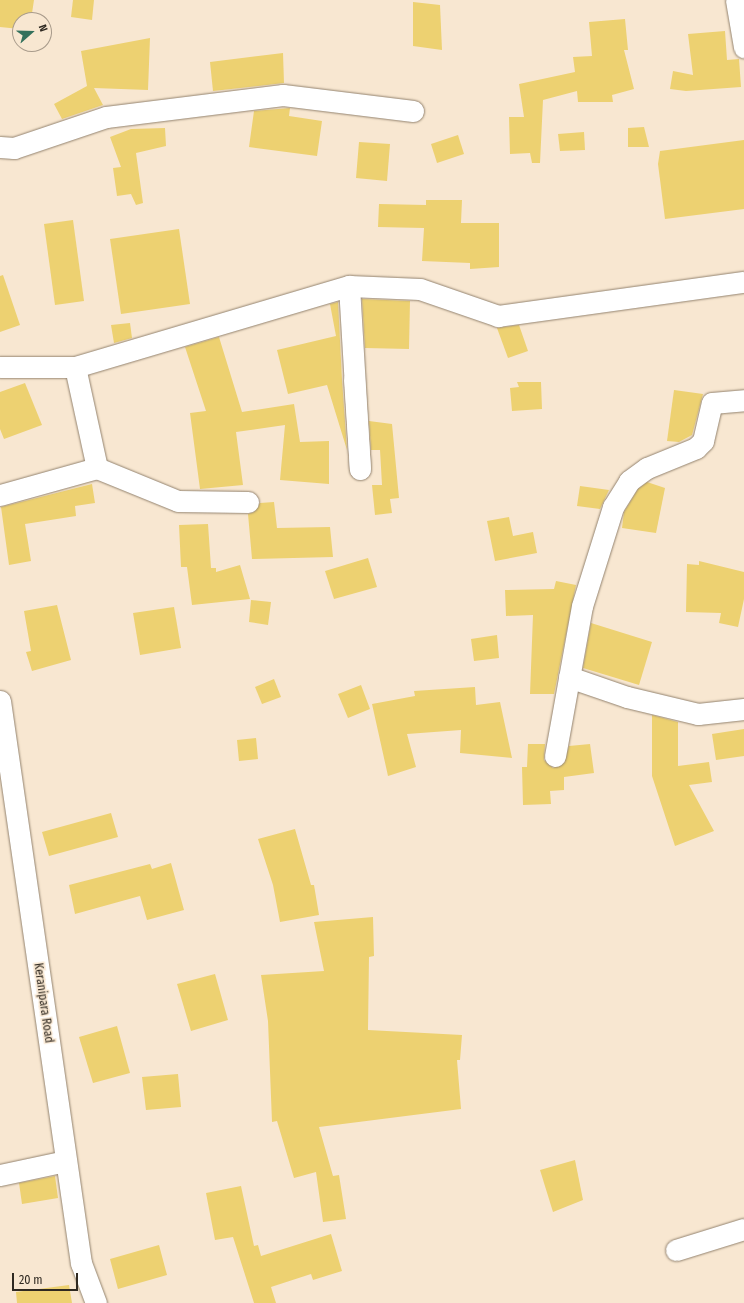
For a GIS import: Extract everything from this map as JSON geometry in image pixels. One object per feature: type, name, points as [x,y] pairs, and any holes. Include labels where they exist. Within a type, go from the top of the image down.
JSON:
[{"type":"street","points":[[736,0],[744,47]]},
{"type":"street","points":[[0,147],[14,148],[106,117],[283,95],[413,111]]},
{"type":"street","points":[[0,368],[75,367],[349,286],[420,289],[498,316],[744,282]]},
{"type":"street","points":[[349,286],[360,469],[354,379]]},
{"type":"street","points":[[75,367],[97,468]]},
{"type":"street","points":[[555,756],[582,606],[613,507],[629,481],[647,468],[696,448],[703,441],[712,403],[744,400]]},
{"type":"street","points":[[0,495],[97,468],[178,501],[248,502]]},
{"type":"street","points":[[569,677],[627,697],[698,714],[744,708]]},
{"type":"street","name":"Keranipara Road","points":[[0,701],[81,1263],[96,1303]]},
{"type":"street","points":[[0,1175],[66,1161]]},
{"type":"street","points":[[676,1250],[744,1229]]},
{"type":"building","points":[[0,0],[34,0],[32,12],[12,12],[12,28],[0,27]]},
{"type":"building","points":[[73,0],[94,0],[92,20],[71,17]]},
{"type":"building","points":[[413,2],[440,5],[442,50],[413,46]]},
{"type":"building","points":[[625,19],[628,50],[624,50],[634,89],[612,95],[613,102],[578,102],[577,91],[543,100],[540,163],[532,163],[530,153],[510,154],[509,117],[524,117],[519,84],[575,72],[573,57],[592,56],[589,22]]},
{"type":"building","points":[[725,31],[727,60],[739,59],[741,87],[686,91],[670,89],[673,71],[693,75],[688,34]]},
{"type":"building","points":[[150,38],[148,90],[94,88],[103,105],[62,119],[54,104],[87,86],[81,51]]},
{"type":"building","points":[[283,53],[284,83],[213,91],[210,62]]},
{"type":"building","points":[[290,108],[289,116],[322,121],[317,156],[249,147],[254,111]]},
{"type":"building","points":[[644,127],[649,147],[628,147],[628,128]]},
{"type":"building","points":[[165,128],[166,146],[136,153],[143,203],[136,205],[131,194],[117,196],[113,168],[121,167],[110,137],[131,129]]},
{"type":"building","points":[[584,132],[585,150],[560,151],[558,134]]},
{"type":"building","points":[[458,135],[464,154],[437,163],[431,144]]},
{"type":"building","points":[[744,140],[744,209],[665,219],[658,164],[660,151]]},
{"type":"building","points":[[359,142],[390,144],[387,181],[356,178]]},
{"type":"building","points":[[426,200],[462,200],[461,223],[499,223],[499,267],[470,269],[470,263],[422,261],[424,228],[378,227],[379,204],[426,205]]},
{"type":"building","points":[[73,220],[84,301],[55,305],[44,224]]},
{"type":"building","points":[[179,229],[190,304],[121,314],[110,239]]},
{"type":"building","points":[[3,275],[20,325],[0,332],[0,276]]},
{"type":"building","points":[[362,299],[410,301],[409,349],[365,348]]},
{"type":"building","points":[[338,302],[347,450],[327,385],[288,394],[277,350],[336,336],[330,304]]},
{"type":"building","points":[[130,323],[132,338],[114,343],[111,325]]},
{"type":"building","points":[[519,325],[528,351],[508,358],[497,328]]},
{"type":"building","points":[[219,337],[242,412],[294,404],[300,442],[329,441],[329,484],[280,480],[285,425],[236,432],[243,485],[200,489],[190,413],[206,411],[185,347]]},
{"type":"building","points":[[517,382],[541,382],[542,409],[512,411],[510,388],[519,387]]},
{"type":"building","points":[[25,383],[42,425],[4,439],[0,429],[0,392]]},
{"type":"building","points":[[674,390],[703,394],[692,435],[679,442],[667,441]]},
{"type":"building","points":[[369,421],[392,424],[399,498],[390,499],[392,513],[375,515],[372,485],[382,485],[380,450],[371,450]]},
{"type":"building","points":[[647,482],[665,488],[656,533],[622,528],[624,512],[638,489]]},
{"type":"building","points":[[92,484],[95,503],[75,506],[76,516],[25,524],[31,561],[9,565],[1,507]]},
{"type":"building","points":[[580,486],[609,490],[600,509],[577,506]]},
{"type":"building","points":[[274,502],[277,528],[330,527],[333,557],[252,559],[248,514],[254,512],[260,503]]},
{"type":"building","points":[[509,517],[513,536],[533,532],[537,553],[495,561],[487,521]]},
{"type":"building","points":[[208,524],[211,568],[216,568],[216,572],[240,565],[250,599],[192,605],[187,567],[181,567],[179,525]]},
{"type":"building","points":[[368,558],[377,587],[334,599],[325,571]]},
{"type":"building","points":[[699,561],[744,572],[744,599],[738,627],[719,623],[721,613],[686,612],[687,564],[699,565]]},
{"type":"building","points":[[556,581],[576,585],[554,694],[530,694],[533,615],[506,616],[505,590],[554,589]]},
{"type":"building","points":[[251,600],[271,602],[268,625],[249,622]]},
{"type":"building","points":[[57,605],[71,660],[32,671],[26,652],[31,651],[24,611]]},
{"type":"building","points":[[174,607],[181,648],[140,655],[133,613]]},
{"type":"building","points":[[591,623],[652,642],[639,685],[583,668]]},
{"type":"building","points":[[497,635],[499,658],[474,661],[471,639]]},
{"type":"building","points":[[274,679],[281,697],[262,704],[255,687]]},
{"type":"building","points":[[361,685],[370,709],[348,718],[338,694]]},
{"type":"building","points":[[475,687],[476,705],[500,702],[512,758],[460,753],[461,730],[407,734],[416,767],[388,776],[372,704],[415,696],[414,691]]},
{"type":"building","points":[[652,715],[678,722],[678,766],[709,762],[712,782],[689,785],[714,831],[675,846],[652,776]]},
{"type":"building","points":[[744,729],[744,756],[716,760],[712,734]]},
{"type":"building","points":[[256,738],[258,759],[239,761],[237,740]]},
{"type":"building","points":[[528,744],[545,744],[544,760],[553,768],[564,763],[569,746],[590,744],[594,773],[564,777],[564,790],[550,791],[551,804],[523,805],[522,767],[527,767]]},
{"type":"building","points":[[111,813],[118,837],[49,856],[42,832]]},
{"type":"building","points":[[295,829],[311,885],[314,885],[319,915],[280,922],[273,885],[258,839]]},
{"type":"building","points":[[171,863],[184,910],[147,920],[140,896],[75,914],[69,885],[150,864],[152,869]]},
{"type":"building","points":[[373,917],[374,956],[369,957],[368,1030],[462,1035],[460,1060],[457,1060],[461,1109],[319,1127],[333,1176],[339,1175],[346,1219],[323,1222],[316,1172],[294,1178],[277,1121],[272,1122],[268,1021],[261,975],[324,971],[314,922]]},
{"type":"building","points":[[215,974],[228,1020],[191,1031],[177,984]]},
{"type":"building","points":[[117,1026],[130,1073],[93,1083],[79,1037]]},
{"type":"building","points":[[178,1074],[181,1107],[146,1110],[142,1077]]},
{"type":"building","points":[[575,1160],[583,1200],[553,1212],[540,1170]]},
{"type":"building","points":[[55,1176],[58,1198],[22,1204],[19,1183]]},
{"type":"building","points":[[241,1186],[254,1246],[258,1245],[261,1256],[331,1234],[342,1271],[313,1280],[311,1274],[271,1287],[276,1303],[254,1303],[233,1237],[215,1240],[206,1193]]},
{"type":"building","points":[[159,1245],[167,1275],[118,1289],[110,1259]]},
{"type":"building","points":[[69,1285],[72,1303],[17,1303],[16,1292]]}]
